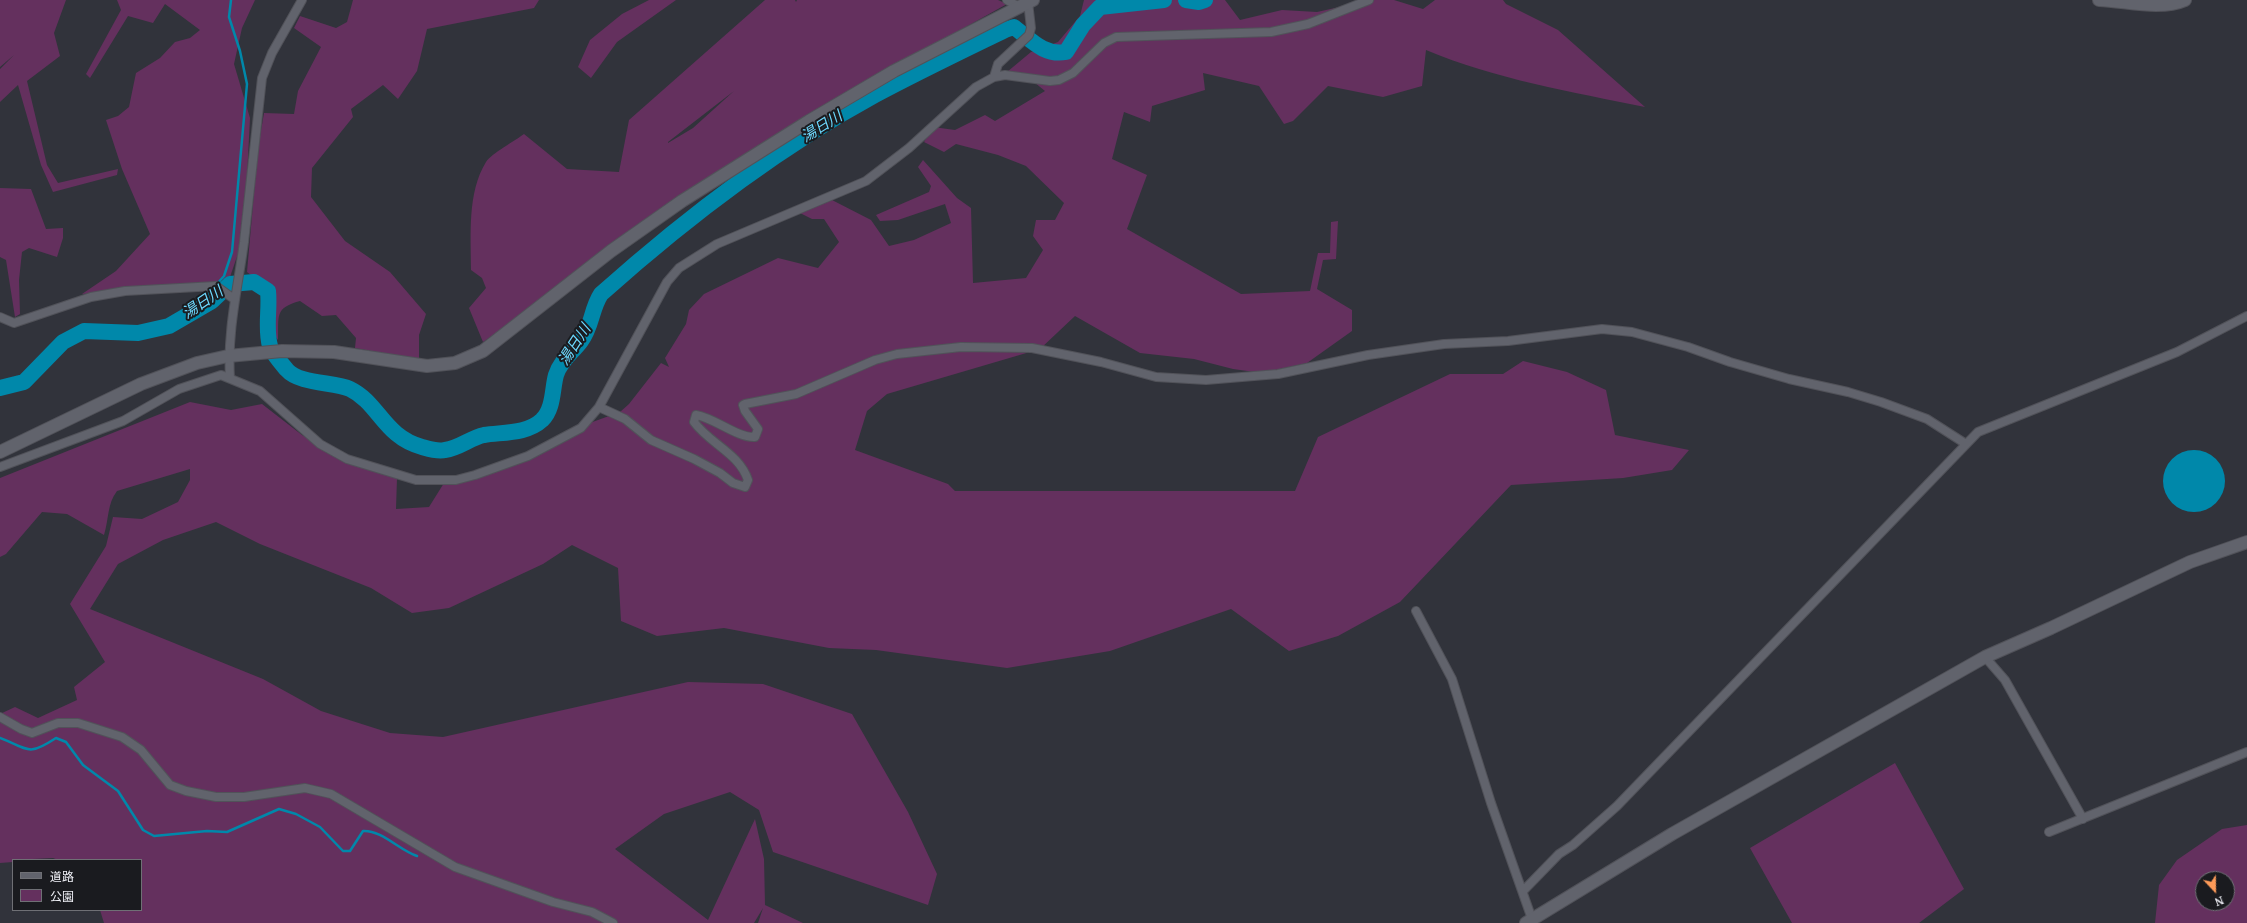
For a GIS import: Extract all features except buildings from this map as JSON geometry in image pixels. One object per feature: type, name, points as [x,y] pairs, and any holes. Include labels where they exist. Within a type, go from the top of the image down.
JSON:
[{"type":"street","points":[[230,378],[228,356],[234,299],[244,243],[262,78],[272,53],[302,0]]},
{"type":"street","points":[[1007,0],[1027,3]]},
{"type":"street","points":[[0,467],[123,421],[179,389],[221,375],[260,391],[320,444],[347,459],[416,480],[456,480],[475,475],[528,456],[581,428],[599,407],[667,282],[679,268],[702,252],[729,238],[866,181],[909,148],[976,87],[994,78],[1005,75],[1050,81],[1059,80],[1073,73],[1104,43],[1116,37],[1271,32],[1308,24],[1369,0]]},
{"type":"street","points":[[2099,0],[2176,4],[2185,0]]},
{"type":"street","points":[[994,78],[998,64],[1029,35],[1031,28],[1027,3]]},
{"type":"street","points":[[0,452],[141,384],[197,363],[228,356],[282,351],[334,352],[427,366],[455,363],[483,352],[611,251],[682,201],[809,121],[888,75],[1027,3]]},
{"type":"street","points":[[0,317],[14,323],[91,297],[124,291],[216,286],[234,299]]},
{"type":"street","points":[[1523,891],[1559,854],[1573,846],[1617,806],[1978,432],[2177,352],[2247,316]]},
{"type":"street","points":[[599,407],[625,419],[651,440],[694,459],[720,473],[733,483],[745,487],[748,480],[744,469],[734,457],[714,443],[700,429],[694,422],[696,415],[708,417],[732,430],[755,437],[758,430],[745,411],[743,406],[745,404],[796,394],[875,360],[897,354],[961,347],[1032,348],[1101,362],[1156,377],[1206,380],[1278,374],[1368,355],[1438,345],[1508,341],[1602,330],[1632,332],[1688,347],[1789,380],[1848,392],[1881,402],[1927,419],[1966,444]]},
{"type":"street","points":[[1416,611],[1452,679],[1491,803],[1523,891],[1529,921],[1672,834],[1985,657],[2051,628],[2190,562],[2247,542]]},
{"type":"street","points":[[1985,657],[2005,680],[2083,819]]},
{"type":"street","points":[[0,717],[21,729],[32,733],[58,723],[78,723],[122,737],[141,750],[170,785],[186,791],[216,797],[244,798],[305,788],[331,794],[455,867],[552,902],[592,912],[612,923]]},
{"type":"street","points":[[2049,832],[2247,752]]},
{"type":"green space","points":[[0,0],[66,0],[54,33],[60,56],[27,81],[47,165],[58,183],[118,169],[117,175],[53,192],[41,165],[18,85],[0,102],[0,69],[14,55],[0,67]]},
{"type":"green space","points":[[117,0],[255,0],[242,28],[234,64],[250,118],[244,236],[230,277],[201,287],[82,294],[116,271],[150,234],[122,169],[106,120],[118,116],[129,107],[136,73],[160,58],[175,42],[190,38],[200,30],[165,4],[153,23],[128,16],[90,78],[86,74],[121,10]]},
{"type":"green space","points":[[353,0],[539,0],[534,8],[427,29],[417,71],[398,99],[383,85],[351,109],[353,117],[312,168],[311,197],[345,241],[390,272],[426,314],[419,335],[419,360],[355,348],[356,338],[336,315],[322,316],[300,301],[282,310],[279,319],[278,340],[273,333],[269,289],[247,272],[258,148],[264,113],[294,114],[298,91],[321,47],[294,28],[300,16],[336,28],[347,22]]},
{"type":"green space","points":[[649,0],[676,0],[617,42],[591,78],[578,67],[590,40],[622,14]]},
{"type":"green space","points":[[765,0],[795,0],[796,2],[797,0],[998,0],[1007,4],[829,103],[483,342],[469,308],[486,288],[482,278],[471,270],[471,214],[476,187],[486,162],[498,151],[524,134],[567,169],[619,172],[629,120]],"holes":[[[734,91],[693,128],[668,143]]]},
{"type":"green space","points":[[1084,0],[1225,0],[1240,20],[1282,10],[1317,12],[1371,0],[1394,0],[1423,9],[1435,0],[1503,0],[1506,4],[1558,30],[1645,107],[1506,77],[1426,50],[1422,86],[1383,97],[1328,86],[1293,121],[1284,124],[1259,86],[1203,73],[1205,90],[1152,106],[1150,122],[1124,112],[1112,159],[1147,175],[1127,229],[1241,294],[1310,291],[1318,253],[1330,253],[1331,222],[1338,221],[1336,259],[1323,260],[1317,289],[1352,310],[1352,331],[1307,363],[1262,373],[1233,369],[1194,359],[1140,353],[1075,316],[1040,349],[887,394],[867,411],[855,450],[948,484],[955,491],[1295,491],[1318,437],[1450,374],[1503,374],[1523,361],[1567,372],[1606,390],[1615,435],[1689,450],[1672,470],[1623,478],[1511,485],[1400,602],[1338,636],[1289,651],[1231,609],[1110,651],[1007,668],[876,650],[829,648],[724,628],[657,636],[621,621],[618,568],[572,545],[543,564],[449,608],[412,613],[371,588],[260,544],[216,522],[163,540],[118,564],[90,609],[263,679],[321,711],[390,733],[443,737],[688,682],[763,684],[852,714],[908,812],[937,874],[928,905],[773,852],[759,810],[730,792],[664,814],[615,849],[708,920],[755,819],[764,859],[765,905],[803,923],[758,923],[763,908],[754,923],[104,923],[100,911],[142,911],[142,859],[12,859],[12,862],[0,863],[0,714],[15,707],[38,718],[77,700],[74,687],[105,662],[70,604],[106,546],[113,517],[142,519],[178,502],[190,480],[190,469],[117,491],[111,501],[104,535],[67,514],[42,512],[6,554],[0,557],[0,478],[190,402],[231,410],[262,404],[302,435],[353,465],[397,478],[396,509],[429,507],[444,483],[521,462],[587,424],[620,412],[629,404],[661,363],[669,367],[665,358],[686,324],[689,310],[704,294],[778,258],[818,268],[839,242],[824,219],[812,219],[800,213],[832,200],[871,220],[889,246],[914,240],[951,223],[945,204],[898,220],[880,221],[876,215],[929,192],[931,186],[918,167],[923,160],[957,198],[971,208],[973,283],[1026,278],[1043,250],[1033,236],[1036,220],[1055,220],[1064,203],[1026,166],[998,155],[956,144],[944,152],[924,142],[933,127],[955,130],[985,115],[995,121],[1045,91],[1023,73],[1007,72],[1031,52],[1058,42],[1080,16]]},
{"type":"green space","points":[[0,188],[31,189],[46,229],[63,228],[63,238],[57,257],[29,248],[22,252],[19,280],[20,314],[15,317],[6,260],[0,257]]},
{"type":"green space","points":[[1895,763],[1964,889],[1919,923],[1792,923],[1750,848]]},
{"type":"green space","points":[[2247,825],[2247,923],[2155,923],[2159,885],[2177,860],[2222,829]]},
{"type":"water","points":[[2194,450],[2206,452],[2216,459],[2223,469],[2225,481],[2223,493],[2216,503],[2206,510],[2194,512],[2182,510],[2172,503],[2165,493],[2163,481],[2165,469],[2172,459],[2182,452]]},
{"type":"waterway","points":[[217,284],[224,276],[232,252],[247,84],[240,51],[229,17],[231,0]]},
{"type":"waterway","name":"湯日川","points":[[0,388],[24,382],[63,342],[84,331],[138,333],[169,326],[212,301],[230,284],[254,282],[268,291],[268,333],[270,346],[287,370],[300,378],[350,389],[360,395],[390,428],[409,442],[422,447],[442,451],[484,435],[514,432],[529,428],[542,420],[549,410],[558,370],[585,336],[595,306],[601,294],[699,212],[802,138],[875,95],[1005,30],[1014,27],[1032,42],[1044,49],[1058,53],[1066,52],[1083,25],[1100,7],[1164,0]]},
{"type":"waterway","name":"湯日川","points":[[1186,0],[1199,2],[1205,0]]},
{"type":"waterway","points":[[212,289],[208,294],[212,301]]},
{"type":"waterway","points":[[0,738],[28,749],[39,748],[56,738],[66,742],[83,765],[118,791],[143,830],[154,836],[207,831],[227,832],[279,809],[296,814],[320,827],[343,851],[350,851],[363,831],[384,837],[417,856]]}]
